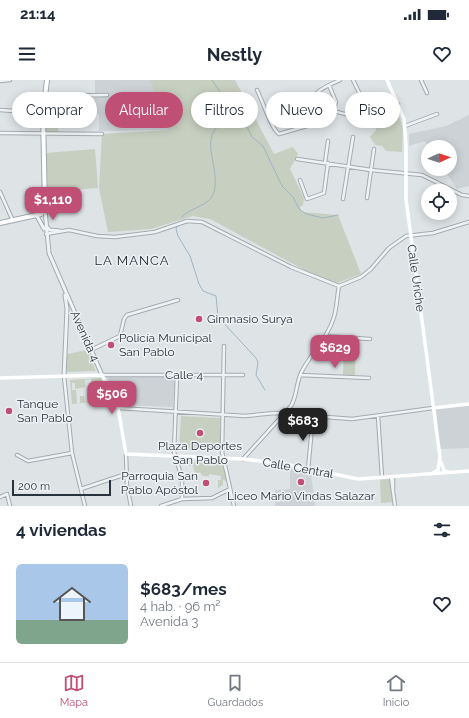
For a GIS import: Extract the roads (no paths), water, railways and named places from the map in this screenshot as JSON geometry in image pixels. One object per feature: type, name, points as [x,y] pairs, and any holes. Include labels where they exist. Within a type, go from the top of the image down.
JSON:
[{"type":"main road","points":[[45,92],[47,80]]},
{"type":"main road","name":"Calle Uriche","points":[[387,80],[392,92]]},
{"type":"main road","name":"Calle Uriche","points":[[400,110],[405,126],[405,174],[410,235],[440,457]]},
{"type":"main road","points":[[0,223],[37,216],[45,209],[44,128]]},
{"type":"main road","name":"Calle 4","points":[[0,378],[102,374]]},
{"type":"main road","name":"Avenida 4","points":[[102,374],[118,408],[126,454]]},
{"type":"main road","points":[[433,408],[469,404]]},
{"type":"main road","points":[[434,414],[435,409],[438,407]]},
{"type":"main road","name":"Calle Central","points":[[126,454],[243,459],[285,464],[350,478],[382,478],[469,471]]},
{"type":"main road","points":[[238,459],[246,455]]},
{"type":"main road","points":[[440,457],[444,470],[449,473]]},
{"type":"main road","points":[[431,475],[438,470],[440,457]]},
{"type":"street","points":[[0,81],[10,80]]},
{"type":"street","points":[[318,92],[340,80]]},
{"type":"street","points":[[353,80],[359,92]]},
{"type":"street","points":[[421,80],[427,93]]},
{"type":"street","points":[[329,85],[332,92]]},
{"type":"street","points":[[257,90],[266,110]]},
{"type":"street","points":[[0,110],[12,111]]},
{"type":"street","points":[[405,126],[437,114]]},
{"type":"street","points":[[275,128],[277,133],[297,128]]},
{"type":"street","points":[[0,133],[102,134]]},
{"type":"street","points":[[342,199],[353,137]]},
{"type":"street","points":[[300,180],[307,199],[324,193],[328,141]]},
{"type":"street","points":[[367,198],[374,149]]},
{"type":"street","points":[[297,159],[371,170],[422,175],[462,195],[469,196]]},
{"type":"street","points":[[0,192],[13,221]]},
{"type":"street","points":[[45,209],[46,234]]},
{"type":"street","points":[[37,216],[43,224],[49,253],[63,286],[67,309],[64,376],[72,453],[85,506]]},
{"type":"street","points":[[46,234],[68,230],[97,236],[115,237],[155,232],[187,221],[196,220],[291,267],[339,286],[361,277],[395,242],[410,235],[433,233],[469,222]]},
{"type":"street","points":[[46,225],[50,230],[60,231]]},
{"type":"street","name":"Avenida 4","points":[[63,286],[102,374]]},
{"type":"street","points":[[243,459],[284,414],[296,397],[300,375],[334,317],[339,286]]},
{"type":"street","points":[[91,350],[120,336],[124,319],[127,315],[178,300]]},
{"type":"street","points":[[67,309],[71,308],[77,319]]},
{"type":"street","points":[[324,336],[370,339]]},
{"type":"street","points":[[224,346],[222,413],[223,458],[234,506]]},
{"type":"street","name":"Calle 4","points":[[102,374],[243,375]]},
{"type":"street","points":[[177,375],[174,452],[182,478],[182,499]]},
{"type":"street","points":[[300,375],[369,378]]},
{"type":"street","points":[[118,408],[222,413],[245,416],[266,413],[352,419],[433,408]]},
{"type":"street","points":[[308,470],[313,416]]},
{"type":"street","points":[[378,416],[382,478]]},
{"type":"street","points":[[17,455],[28,461],[72,453]]},
{"type":"street","points":[[126,454],[126,474],[131,506]]},
{"type":"street","points":[[81,489],[126,474]]},
{"type":"street","points":[[392,477],[395,506]]},
{"type":"street","points":[[161,506],[182,499],[212,498],[230,489]]},
{"type":"street","points":[[0,496],[7,494],[10,506]]},
{"type":"waterway","points":[[212,80],[224,98],[229,100],[240,113],[252,137],[263,146],[282,186],[293,197],[299,209],[306,214],[323,218],[338,215]]},
{"type":"waterway","points":[[182,217],[208,201],[214,191],[215,173],[211,138],[217,128]]},
{"type":"waterway","points":[[178,225],[176,229],[178,236],[190,256],[199,284],[203,291],[216,296],[218,317],[256,358],[258,362],[256,375],[265,390]]},
{"type":"place","name":"Gimnasio Surya","points":[[199,319]]},
{"type":"place","name":"Policía Municipal San Pablo","points":[[111,345]]},
{"type":"place","name":"Tanque San Pablo","points":[[9,411]]},
{"type":"place","name":"Plaza Deportes San Pablo","points":[[200,433]]},
{"type":"place","name":"Liceo Mario Vindas Salazar","points":[[301,482]]},
{"type":"place","name":"Parroquia San Pablo Apóstol","points":[[206,483]]},
{"type":"district","name":"LA MANCA","points":[[132,260]]}]
